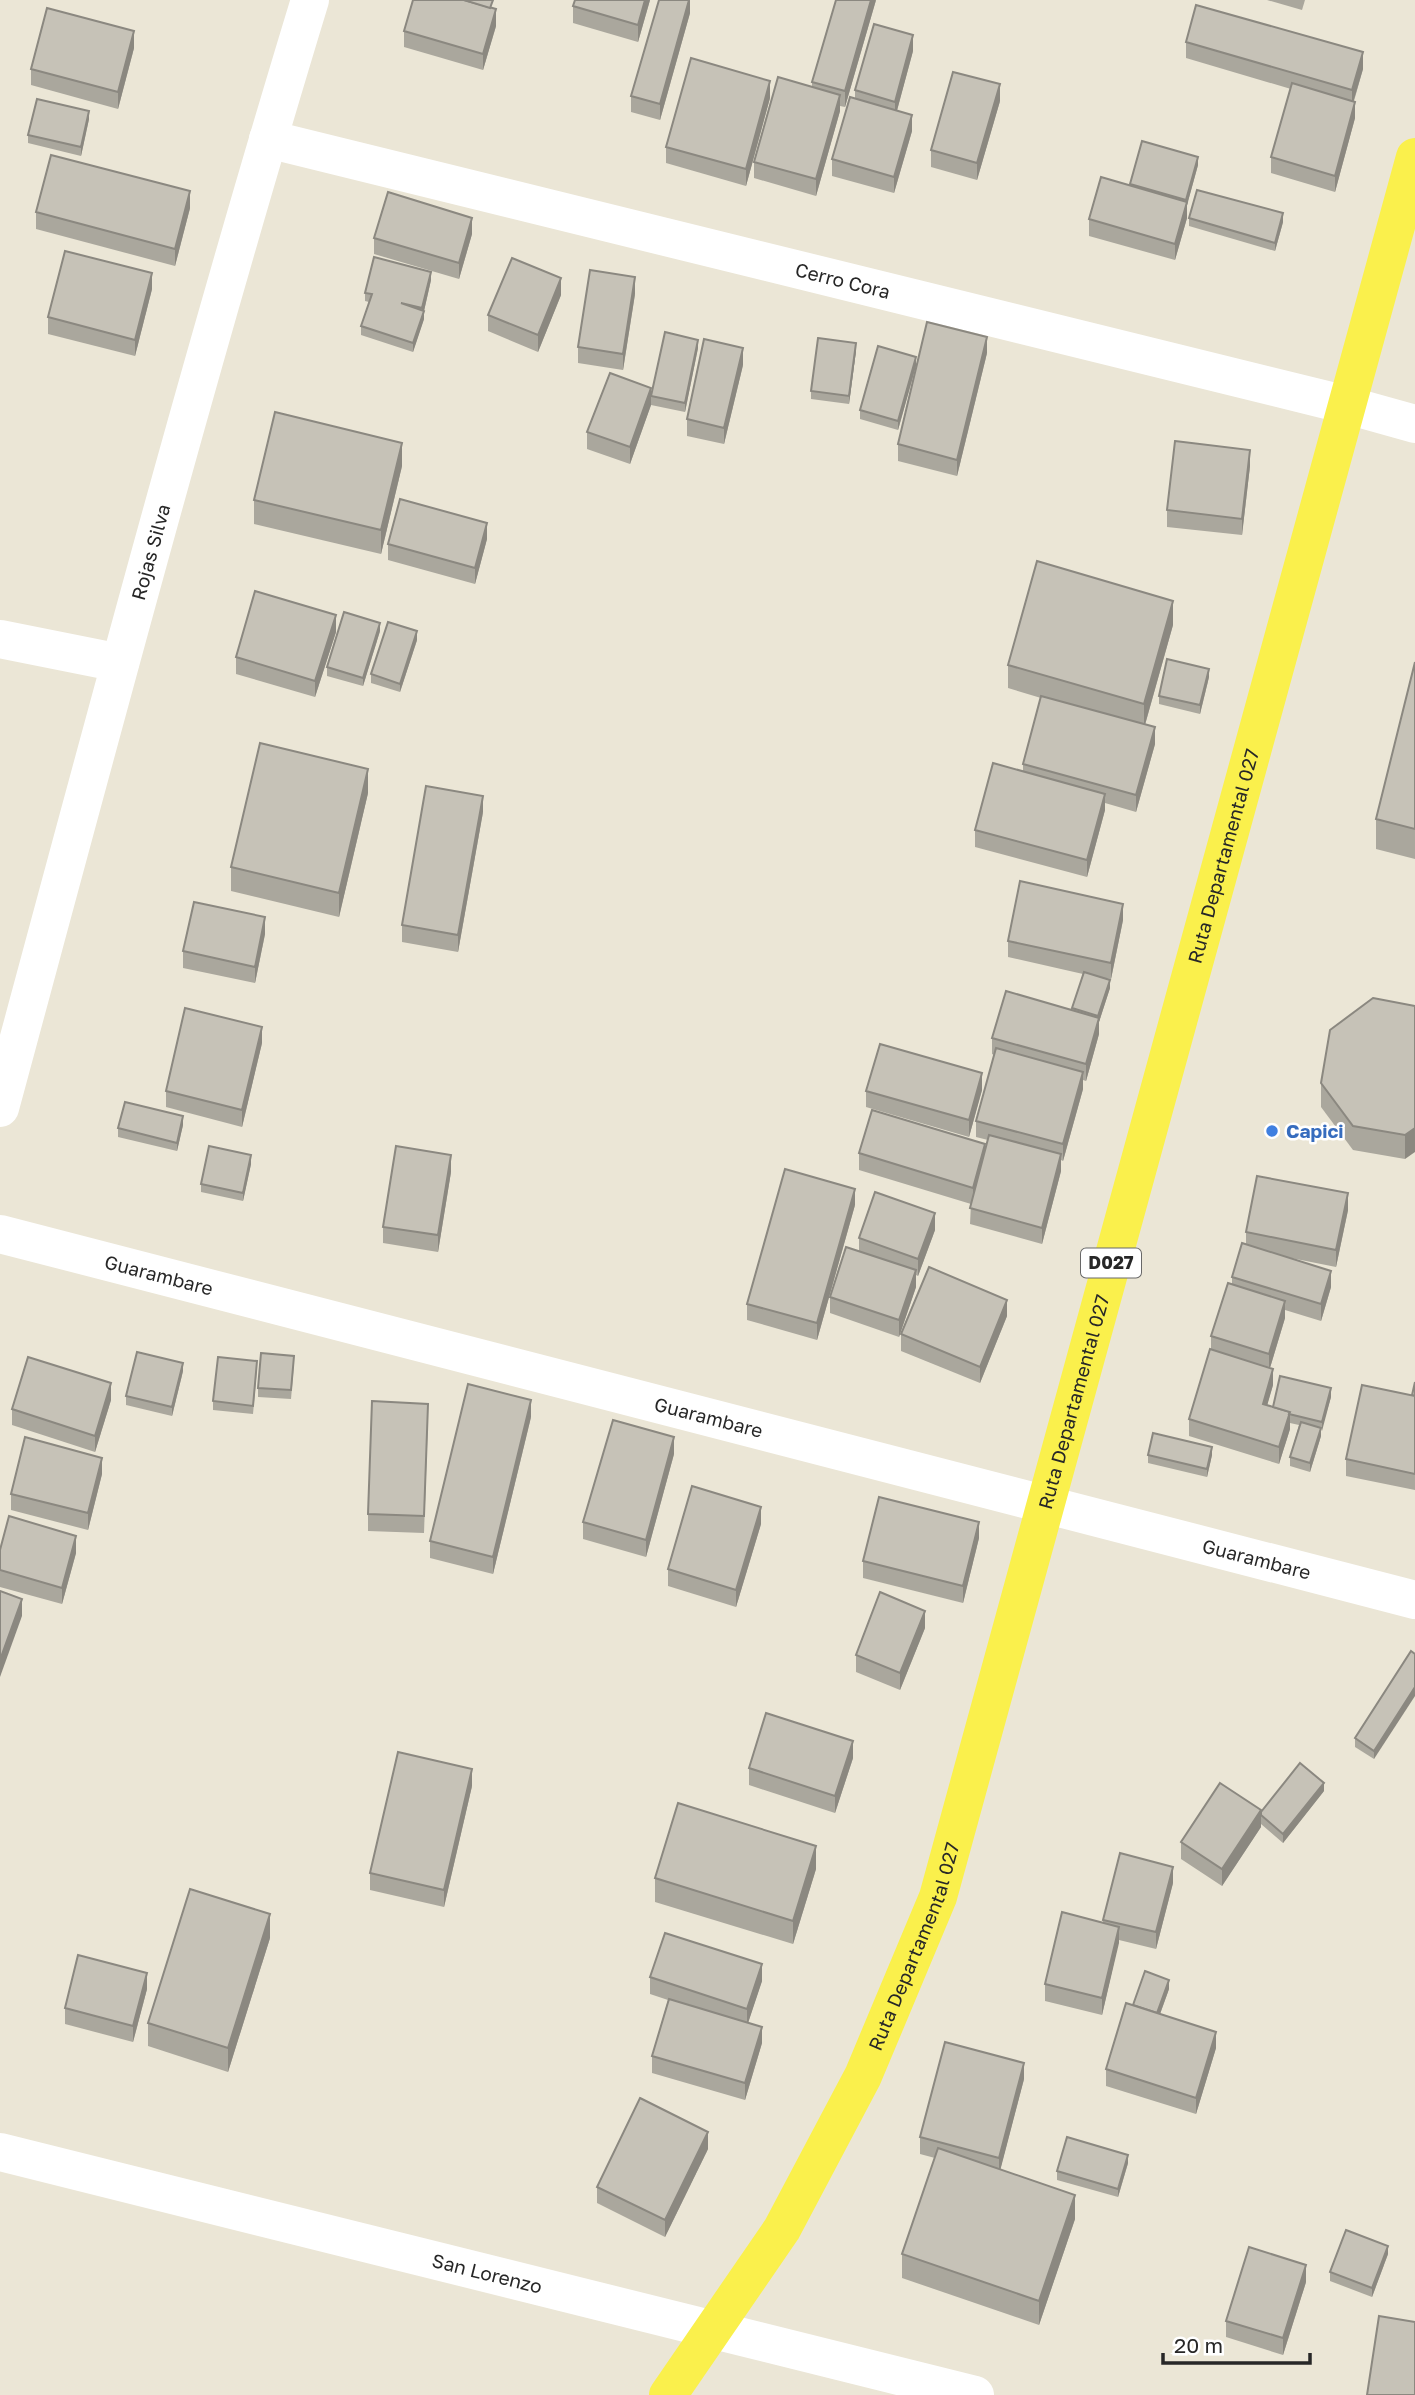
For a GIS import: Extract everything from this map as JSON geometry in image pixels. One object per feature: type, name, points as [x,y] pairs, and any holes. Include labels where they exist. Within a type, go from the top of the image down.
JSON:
[{"type":"main road","name":"Ruta Departamental 027","points":[[668,2395],[782,2229],[863,2076],[938,1897],[1415,157]]},
{"type":"street","name":"Rojas Silva","points":[[0,1108],[120,663],[310,0]]},
{"type":"street","name":"Cerro Cora","points":[[268,139],[1415,424]]},
{"type":"street","points":[[0,639],[120,663]]},
{"type":"street","name":"Guarambare","points":[[0,1234],[1415,1600]]},
{"type":"street","name":"San Lorenzo","points":[[0,2152],[975,2395]]},
{"type":"building","points":[[413,0],[464,0],[496,9],[483,54],[404,31]]},
{"type":"building","points":[[464,0],[493,0],[490,8]]},
{"type":"building","points":[[575,0],[645,0],[638,25],[573,6]]},
{"type":"building","points":[[659,0],[689,0],[660,104],[631,96]]},
{"type":"building","points":[[836,0],[871,0],[845,91],[812,82]]},
{"type":"building","points":[[1196,5],[1363,52],[1352,90],[1186,42]]},
{"type":"building","points":[[47,8],[134,31],[118,92],[31,69]]},
{"type":"building","points":[[874,24],[913,35],[895,102],[855,90]]},
{"type":"building","points":[[691,58],[770,81],[746,169],[666,147]]},
{"type":"building","points":[[953,72],[1000,84],[977,163],[931,150]]},
{"type":"building","points":[[778,77],[840,95],[816,179],[754,162]]},
{"type":"building","points":[[1292,83],[1355,102],[1335,176],[1271,157]]},
{"type":"building","points":[[850,97],[912,115],[894,177],[832,159]]},
{"type":"building","points":[[37,99],[89,111],[81,147],[28,135]]},
{"type":"building","points":[[1142,141],[1198,157],[1186,200],[1130,184]]},
{"type":"building","points":[[51,155],[190,191],[175,249],[36,212]]},
{"type":"building","points":[[1101,177],[1187,202],[1175,244],[1089,219]]},
{"type":"building","points":[[1197,190],[1283,213],[1275,243],[1189,218]]},
{"type":"building","points":[[388,192],[472,218],[459,263],[374,238]]},
{"type":"building","points":[[65,251],[152,273],[135,340],[48,317]]},
{"type":"building","points":[[374,257],[431,272],[422,308],[401,303],[424,311],[413,343],[361,326],[372,294],[365,293]]},
{"type":"building","points":[[512,258],[561,278],[538,335],[488,315]]},
{"type":"building","points":[[590,270],[635,277],[623,354],[578,347]]},
{"type":"building","points":[[927,322],[987,337],[957,460],[898,444]]},
{"type":"building","points":[[665,332],[698,340],[685,403],[651,396]]},
{"type":"building","points":[[818,338],[856,343],[849,396],[811,391]]},
{"type":"building","points":[[704,339],[743,348],[724,428],[687,419]]},
{"type":"building","points":[[878,346],[916,357],[898,421],[860,410]]},
{"type":"building","points":[[610,373],[651,388],[630,447],[587,432]]},
{"type":"building","points":[[275,412],[402,443],[381,530],[254,500]]},
{"type":"building","points":[[1175,441],[1250,450],[1242,519],[1167,510]]},
{"type":"building","points":[[400,499],[487,523],[475,568],[388,544]]},
{"type":"building","points":[[1037,561],[1173,601],[1144,704],[1008,665]]},
{"type":"building","points":[[255,591],[336,615],[315,681],[236,657]]},
{"type":"building","points":[[344,612],[380,623],[363,678],[327,667]]},
{"type":"building","points":[[388,622],[417,631],[400,684],[371,674]]},
{"type":"building","points":[[1167,659],[1209,669],[1200,705],[1159,696]]},
{"type":"building","points":[[1415,662],[1415,829],[1376,819]]},
{"type":"building","points":[[1041,696],[1155,727],[1136,795],[1023,764]]},
{"type":"building","points":[[260,743],[368,769],[339,893],[231,867]]},
{"type":"building","points":[[993,763],[1105,794],[1087,860],[975,830]]},
{"type":"building","points":[[426,786],[483,796],[458,935],[402,925]]},
{"type":"building","points":[[1020,881],[1123,904],[1111,963],[1008,941]]},
{"type":"building","points":[[194,902],[265,917],[255,967],[183,951]]},
{"type":"building","points":[[1084,972],[1110,980],[1098,1016],[1072,1008]]},
{"type":"building","points":[[1006,991],[1099,1018],[1086,1064],[992,1038]]},
{"type":"building","points":[[1373,998],[1415,1006],[1415,1128],[1405,1135],[1353,1126],[1321,1083],[1330,1030]]},
{"type":"building","points":[[185,1008],[262,1027],[242,1110],[166,1091]]},
{"type":"building","points":[[880,1044],[982,1073],[969,1120],[866,1091]]},
{"type":"building","points":[[996,1048],[1083,1072],[1063,1144],[976,1121]]},
{"type":"building","points":[[125,1102],[183,1116],[177,1143],[118,1128]]},
{"type":"building","points":[[872,1110],[985,1144],[973,1188],[859,1153]]},
{"type":"building","points":[[989,1135],[1061,1154],[1042,1228],[970,1208]]},
{"type":"building","points":[[209,1146],[251,1155],[243,1193],[201,1184]]},
{"type":"building","points":[[396,1146],[451,1155],[438,1235],[383,1227]]},
{"type":"building","points":[[785,1169],[855,1189],[817,1323],[747,1304]]},
{"type":"building","points":[[1257,1176],[1348,1193],[1336,1250],[1246,1232]]},
{"type":"building","points":[[875,1192],[935,1213],[918,1259],[859,1238]]},
{"type":"building","points":[[1242,1243],[1331,1271],[1321,1304],[1232,1277]]},
{"type":"building","points":[[846,1247],[916,1270],[899,1320],[830,1297]]},
{"type":"building","points":[[929,1267],[1007,1300],[980,1367],[901,1334]]},
{"type":"building","points":[[1228,1283],[1285,1301],[1269,1354],[1211,1336]]},
{"type":"building","points":[[1210,1349],[1273,1369],[1263,1404],[1290,1412],[1279,1447],[1189,1419]]},
{"type":"building","points":[[137,1352],[183,1363],[172,1407],[126,1396]]},
{"type":"building","points":[[261,1353],[294,1356],[291,1390],[258,1388]]},
{"type":"building","points":[[28,1357],[111,1383],[95,1436],[12,1409]]},
{"type":"building","points":[[218,1357],[257,1361],[253,1406],[213,1401]]},
{"type":"building","points":[[1280,1376],[1331,1388],[1322,1422],[1273,1407]]},
{"type":"building","points":[[468,1384],[531,1400],[493,1557],[430,1541]]},
{"type":"building","points":[[1362,1385],[1415,1396],[1415,1474],[1346,1459]]},
{"type":"building","points":[[372,1401],[428,1404],[424,1516],[368,1514]]},
{"type":"building","points":[[613,1420],[674,1437],[646,1540],[583,1522]]},
{"type":"building","points":[[1301,1422],[1321,1428],[1310,1463],[1290,1457]]},
{"type":"building","points":[[1153,1433],[1212,1447],[1207,1469],[1148,1455]]},
{"type":"building","points":[[25,1437],[102,1458],[88,1513],[11,1494]]},
{"type":"building","points":[[692,1486],[761,1507],[736,1590],[668,1569]]},
{"type":"building","points":[[879,1497],[979,1522],[963,1586],[863,1561]]},
{"type":"building","points":[[9,1516],[76,1536],[62,1588],[0,1570],[0,1550]]},
{"type":"building","points":[[0,1591],[22,1599],[0,1660]]},
{"type":"building","points":[[880,1592],[925,1611],[900,1673],[856,1655]]},
{"type":"building","points":[[1411,1651],[1415,1654],[1415,1687],[1374,1751],[1355,1738]]},
{"type":"building","points":[[766,1713],[853,1741],[835,1796],[749,1768]]},
{"type":"building","points":[[398,1752],[472,1769],[444,1890],[370,1873]]},
{"type":"building","points":[[1300,1763],[1324,1783],[1283,1834],[1261,1815],[1261,1812]]},
{"type":"building","points":[[1220,1783],[1261,1810],[1222,1869],[1181,1842]]},
{"type":"building","points":[[678,1803],[816,1846],[793,1921],[655,1878]]},
{"type":"building","points":[[1120,1853],[1173,1867],[1156,1932],[1103,1920]]},
{"type":"building","points":[[190,1889],[270,1914],[228,2048],[148,2023]]},
{"type":"building","points":[[1062,1912],[1119,1927],[1102,1998],[1045,1984]]},
{"type":"building","points":[[665,1933],[762,1964],[747,2009],[650,1977]]},
{"type":"building","points":[[78,1955],[147,1973],[133,2026],[65,2008]]},
{"type":"building","points":[[1145,1971],[1169,1980],[1157,2013],[1133,2005]]},
{"type":"building","points":[[669,1999],[762,2027],[745,2083],[652,2056]]},
{"type":"building","points":[[1126,2003],[1216,2032],[1196,2098],[1106,2069]]},
{"type":"building","points":[[945,2042],[1024,2063],[999,2158],[920,2137]]},
{"type":"building","points":[[640,2098],[708,2132],[665,2220],[597,2187]]},
{"type":"building","points":[[1067,2137],[1128,2155],[1118,2189],[1057,2171]]},
{"type":"building","points":[[938,2148],[1075,2195],[1039,2301],[902,2254]]},
{"type":"building","points":[[1346,2230],[1388,2246],[1372,2288],[1330,2272]]},
{"type":"building","points":[[1249,2247],[1306,2265],[1283,2338],[1226,2321]]},
{"type":"building","points":[[1379,2316],[1415,2322],[1415,2395],[1367,2395]]},
{"type":"place","name":"Capici","points":[[1272,1131]]}]
